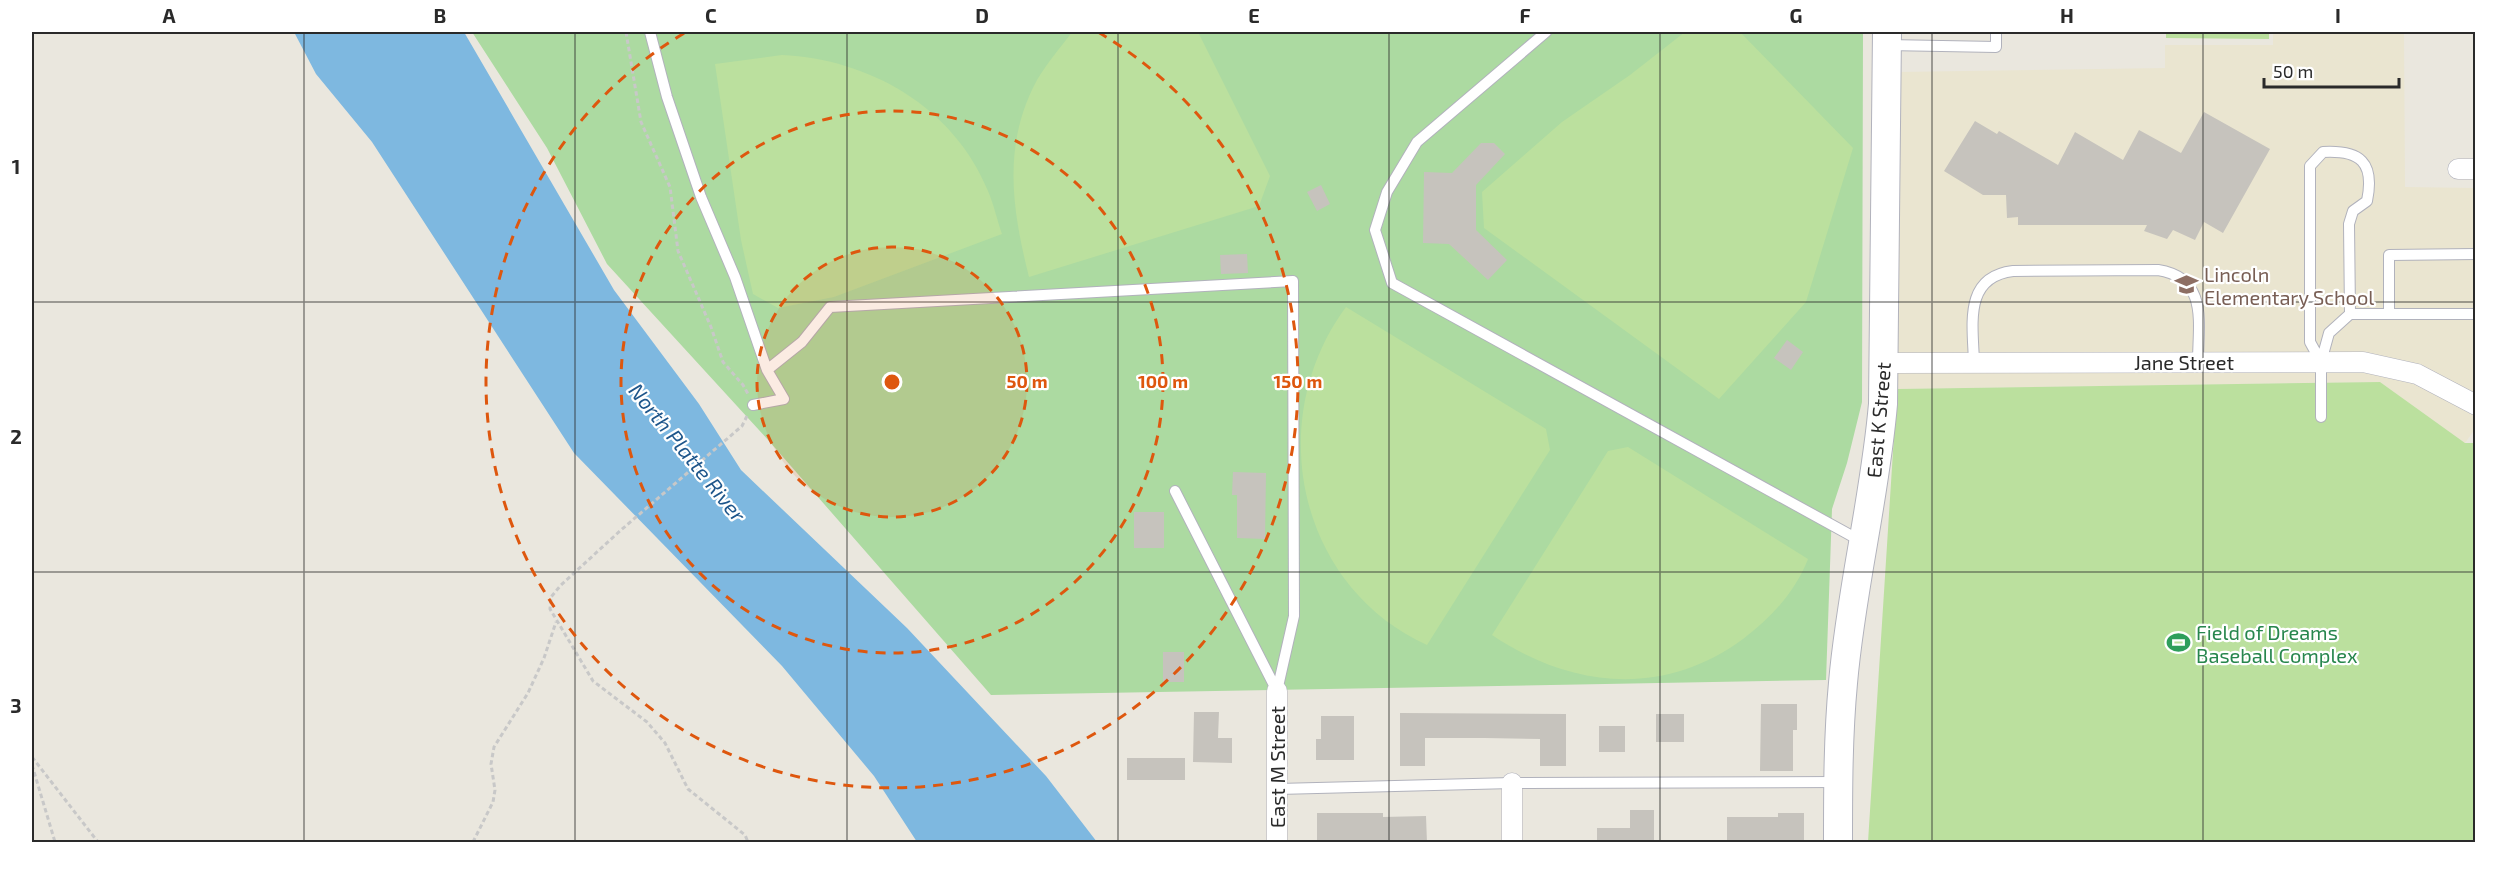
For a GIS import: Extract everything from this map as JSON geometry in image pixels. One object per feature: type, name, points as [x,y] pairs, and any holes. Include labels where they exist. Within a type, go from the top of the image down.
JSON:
[{"type":"street","name":"East K Street","points":[[1839,843],[1843,683],[1862,541],[1879,454],[1885,363],[1887,38]]},
{"type":"street","name":"Jane Street","points":[[1885,363],[2363,362],[2390,366],[2417,374],[2475,405]]},
{"type":"street","name":"East M Street","points":[[1277,691],[1277,843]]},
{"type":"street","points":[[1512,783],[1512,843]]},
{"type":"lane","points":[[650,32],[667,96],[701,197],[735,277],[767,370],[784,399],[753,405]]},
{"type":"lane","points":[[1546,32],[1417,142],[1387,192],[1375,230],[1392,283],[1862,541]]},
{"type":"lane","points":[[1887,38],[1996,47],[1996,32]]},
{"type":"lane","points":[[2321,362],[2310,342],[2310,166],[2323,152],[2344,151],[2360,156],[2368,169],[2370,184],[2367,201],[2353,211],[2349,224],[2349,314]]},
{"type":"lane","points":[[2389,314],[2389,255],[2475,254]]},
{"type":"lane","points":[[1974,363],[1975,300],[1985,282],[1994,276],[2013,271],[2125,270],[2169,272],[2187,282],[2197,300],[2198,362]]},
{"type":"lane","points":[[767,370],[802,342],[830,307],[1293,281],[1294,616],[1277,691]]},
{"type":"lane","points":[[2321,417],[2321,362],[2329,333],[2349,314],[2475,314]]},
{"type":"lane","points":[[1174,492],[1277,691]]},
{"type":"lane","points":[[1278,789],[1512,783],[1839,782]]},
{"type":"path","points":[[626,32],[641,122],[670,187],[678,251],[711,327],[723,362],[743,385],[753,405],[742,426],[621,530],[551,597],[550,609],[593,681],[647,722],[665,743],[688,789],[745,835],[748,843]]},
{"type":"path","points":[[473,843],[493,802],[495,790],[491,764],[494,747],[528,693],[557,621]]},
{"type":"path","points":[[32,757],[98,843]]},
{"type":"path","points":[[32,765],[55,843]]},
{"type":"shaded area","name":"Lincoln Elementary School","points":[[2273,32],[2404,32],[2405,187],[2475,188],[2475,429],[2465,443],[2380,382],[1897,389],[1896,72],[2165,68],[2165,45],[2273,45]]},
{"type":"green space","points":[[472,32],[1863,32],[1862,402],[1847,463],[1832,509],[1826,680],[991,695],[769,441],[607,264],[547,148]]},
{"type":"green space","points":[[1072,32],[1198,32],[1270,176],[1259,206],[1029,277],[1015,202],[1015,153],[1019,129],[1026,104],[1037,80]]},
{"type":"green space","points":[[1685,32],[1740,32],[1853,148],[1806,302],[1719,399],[1484,228],[1482,192],[1562,122],[1630,75]]},
{"type":"green space","points":[[2166,32],[2269,32],[2269,39],[2166,38]]},
{"type":"green space","points":[[782,55],[846,66],[905,93],[931,112],[954,135],[973,161],[990,196],[1002,234],[834,297],[778,308],[753,294],[741,240],[715,64]]},
{"type":"green space","points":[[1346,307],[1546,429],[1550,450],[1427,645],[1383,618],[1348,583],[1322,542],[1307,496],[1301,448],[1305,399],[1320,351]]},
{"type":"green space","name":"Field of Dreams Baseball Complex","points":[[2380,382],[2465,443],[2475,443],[2475,842],[1868,842],[1897,389]]},
{"type":"green space","points":[[1628,447],[1808,559],[1803,571],[1781,604],[1743,639],[1712,658],[1681,671],[1649,678],[1617,679],[1585,675],[1553,666],[1522,653],[1492,635],[1608,451]]},
{"type":"water","name":"North Platte River","points":[[294,32],[464,32],[614,290],[699,404],[741,470],[907,628],[1046,776],[1097,842],[917,842],[874,776],[782,666],[574,453],[372,142],[316,74]]},
{"type":"building","points":[[2204,112],[2270,149],[2223,233],[2204,222],[2195,240],[2173,230],[2167,239],[2144,231],[2147,225],[2018,225],[2018,217],[2007,218],[2006,195],[1983,195],[1944,171],[1975,121],[1997,134],[1999,131],[2058,165],[2075,132],[2123,160],[2139,130],[2181,153]]},
{"type":"building","points":[[1481,143],[1494,143],[1505,154],[1476,185],[1476,230],[1507,260],[1488,280],[1449,244],[1423,243],[1424,172],[1452,173]]},
{"type":"building","points":[[1321,185],[1330,204],[1317,211],[1307,192]]},
{"type":"building","points":[[1247,254],[1248,273],[1221,274],[1220,255]]},
{"type":"building","points":[[1787,340],[1803,352],[1791,370],[1774,358]]},
{"type":"building","points":[[1233,472],[1266,473],[1265,539],[1237,538],[1237,495],[1232,495]]},
{"type":"building","points":[[1134,512],[1164,512],[1164,548],[1134,548]]},
{"type":"building","points":[[1163,652],[1184,652],[1184,682],[1163,682]]},
{"type":"building","points":[[1761,704],[1797,704],[1797,730],[1793,730],[1793,771],[1760,771]]},
{"type":"building","points":[[1194,712],[1219,712],[1218,738],[1232,738],[1232,763],[1193,762]]},
{"type":"building","points":[[1400,713],[1566,714],[1566,766],[1540,766],[1540,739],[1425,738],[1425,766],[1400,766]]},
{"type":"building","points":[[1656,714],[1684,714],[1684,742],[1656,742]]},
{"type":"building","points":[[1321,716],[1354,716],[1354,760],[1316,760],[1316,739],[1321,739]]},
{"type":"building","points":[[1599,726],[1625,726],[1625,752],[1599,752]]},
{"type":"building","points":[[1127,758],[1185,758],[1185,780],[1127,780]]},
{"type":"building","points":[[1630,810],[1654,810],[1654,843],[1597,843],[1597,828],[1630,828]]},
{"type":"building","points":[[1317,813],[1383,813],[1383,817],[1426,816],[1427,843],[1317,843]]},
{"type":"building","points":[[1778,813],[1804,813],[1804,843],[1727,843],[1727,817],[1778,817]]},
{"type":"place","name":"Lincoln Elementary School","points":[[2186,285]]},
{"type":"place","name":"Field of Dreams Baseball Complex","points":[[2178,643]]}]
